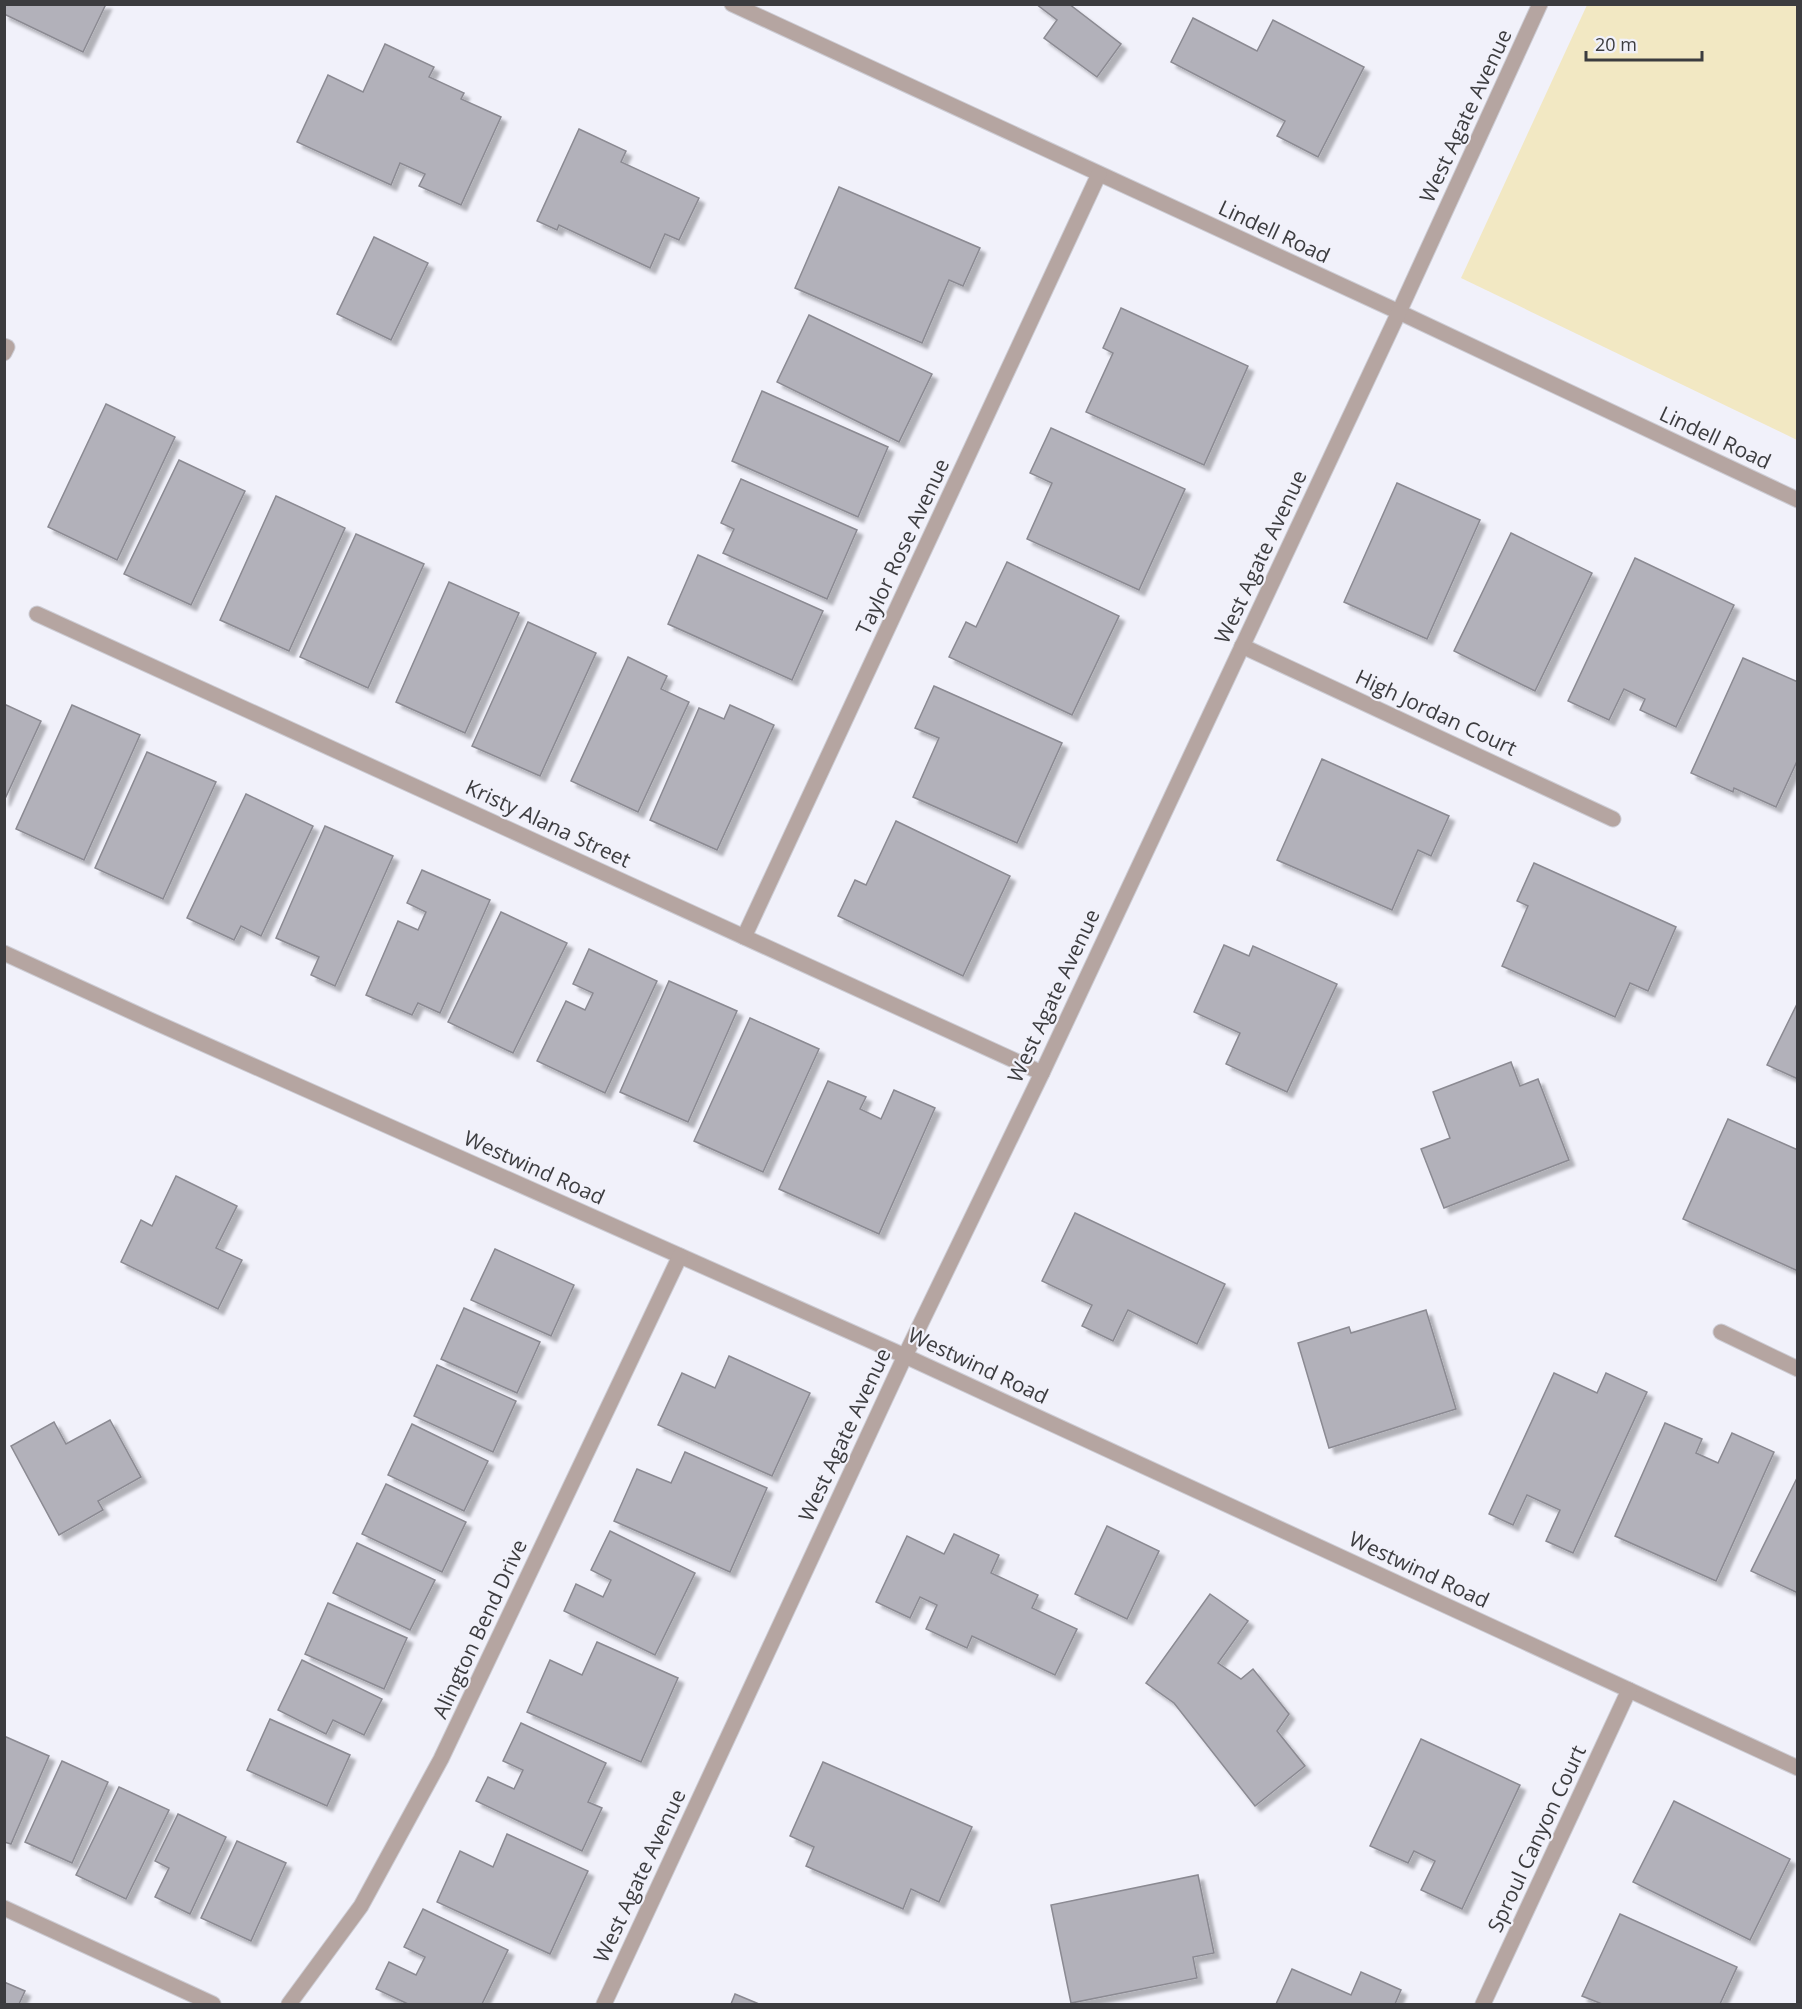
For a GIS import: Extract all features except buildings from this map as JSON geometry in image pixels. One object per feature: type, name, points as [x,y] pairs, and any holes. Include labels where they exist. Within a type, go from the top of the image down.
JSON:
[{"type":"street","name":"Lindell Road","points":[[732,4],[1400,312],[1797,500]]},
{"type":"street","name":"West Agate Avenue","points":[[604,2004],[905,1356],[1400,312],[1540,4]]},
{"type":"street","name":"Taylor Rose Avenue","points":[[744,937],[1099,174]]},
{"type":"street","points":[[4,346],[7,347],[4,353]]},
{"type":"street","name":"Kristy Alana Street","points":[[37,615],[1041,1072]]},
{"type":"street","name":"High Jordan Court","points":[[1242,646],[1613,819]]},
{"type":"street","name":"Westwind Road","points":[[4,953],[905,1356],[1797,1768]]},
{"type":"street","name":"Alington Bend Drive","points":[[289,2004],[361,1906],[441,1759],[680,1256]]},
{"type":"street","points":[[1721,1332],[1797,1369]]},
{"type":"street","name":"Sproul Canyon Court","points":[[1484,2004],[1629,1690]]},
{"type":"street","points":[[4,1908],[213,2004]]},
{"type":"sand","points":[[1587,5],[1797,5],[1797,440],[1461,278]]}]
